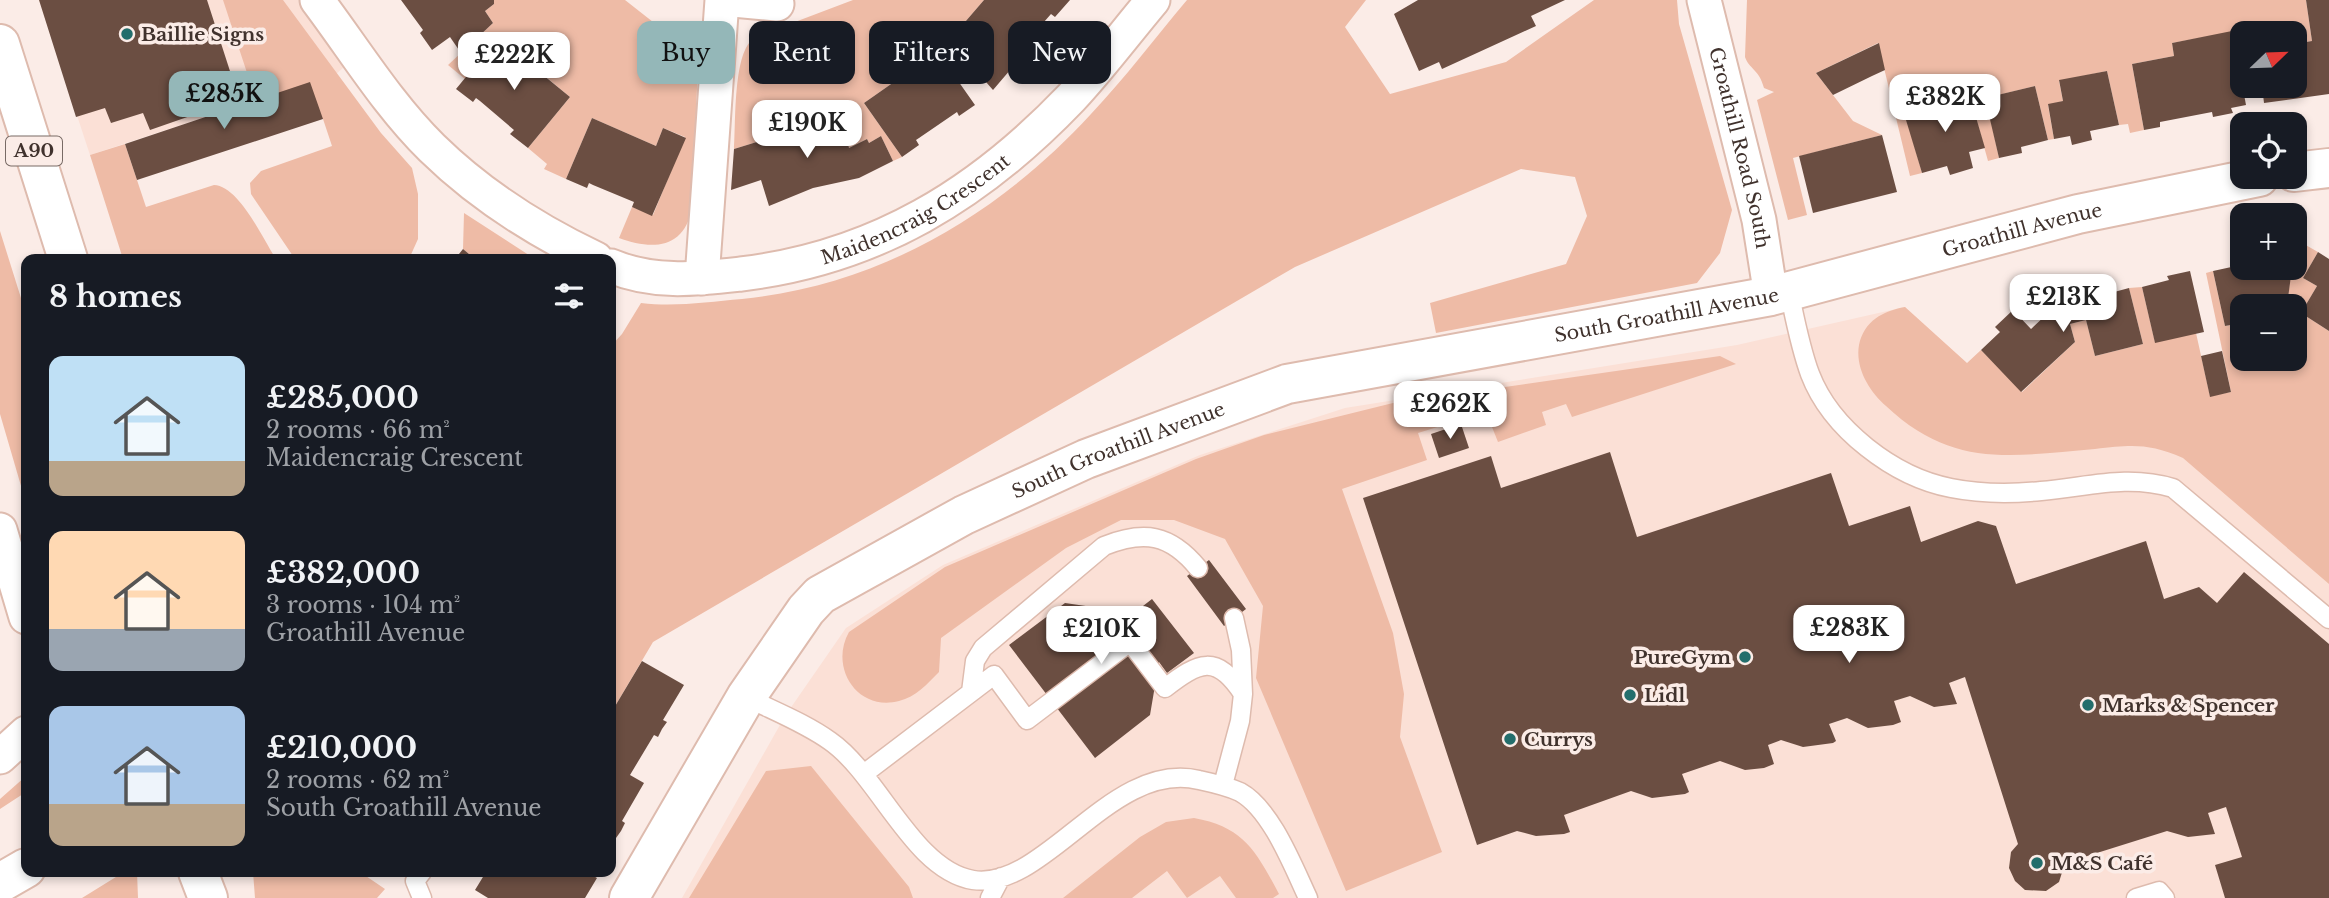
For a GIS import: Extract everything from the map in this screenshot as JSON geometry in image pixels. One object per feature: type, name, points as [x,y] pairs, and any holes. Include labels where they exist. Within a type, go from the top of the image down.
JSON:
[{"type":"street","points":[[317,0],[412,127],[433,149],[478,187],[529,223],[587,254]]},
{"type":"street","points":[[702,278],[722,0]]},
{"type":"street","points":[[733,0],[777,4]]},
{"type":"street","name":"Maidencraig Crescent","points":[[616,268],[634,276],[670,280],[702,278],[808,262],[881,236],[952,201],[994,170],[1064,105],[1153,0]]},
{"type":"street","name":"Groathill Road South","points":[[1704,0],[1780,294]]},
{"type":"street","name":"A90","points":[[0,44],[66,254]]},
{"type":"street","points":[[2307,171],[2329,168]]},
{"type":"street","name":"Groathill Avenue","points":[[1780,294],[2078,215],[2230,183]]},
{"type":"street","name":"South Groathill Avenue","points":[[629,898],[746,697],[806,610],[820,595],[964,515],[1086,459],[1287,384],[1780,294]]},
{"type":"street","points":[[0,530],[21,600]]},
{"type":"street","points":[[0,757],[21,738]]},
{"type":"street","points":[[0,883],[21,871]]},
{"type":"street","points":[[193,898],[197,877]]},
{"type":"street","points":[[200,877],[208,898]]},
{"type":"lane","points":[[1780,294],[1811,376],[1826,403],[1846,428],[1890,462],[1948,488],[1989,493],[2147,480],[2173,488],[2329,619]]},
{"type":"lane","points":[[971,692],[975,661],[983,648],[1104,546],[1129,536],[1154,537],[1171,543],[1198,568]]},
{"type":"lane","points":[[1223,785],[1240,721],[1243,694],[1241,650],[1234,618]]},
{"type":"lane","points":[[865,773],[993,675],[1027,720],[1130,642],[1165,688],[1192,667],[1202,666],[1223,671],[1243,694]]},
{"type":"lane","points":[[746,697],[830,741],[865,773],[925,853],[950,870],[973,880],[1001,877],[1068,837],[1108,804],[1140,788],[1165,778],[1190,778],[1223,785],[1241,793],[1260,807],[1308,898]]},
{"type":"lane","points":[[418,877],[415,881],[422,898]]},
{"type":"lane","points":[[990,898],[1001,877]]},
{"type":"lane","points":[[2137,898],[2159,891],[2165,898]]},
{"type":"shaded area","points":[[39,0],[317,0],[358,55],[336,74],[90,155]]},
{"type":"shaded area","points":[[223,0],[283,0],[381,133],[412,168],[418,194],[418,239],[411,254],[292,254],[251,194],[250,183],[261,171],[332,146],[323,119],[256,100]]},
{"type":"shaded area","points":[[494,0],[625,0],[652,21],[637,21],[637,84],[697,84],[692,207],[682,232],[674,239],[654,245],[619,238],[632,207],[653,215],[685,137],[663,128],[656,146],[592,118],[566,179],[544,169],[547,164],[528,148],[570,97],[499,38],[465,79],[448,65],[493,23],[485,11],[494,4]]},
{"type":"shaded area","points":[[853,0],[984,0],[966,21],[869,21],[869,84],[891,84],[864,103],[902,157],[893,161],[881,136],[869,143],[867,139],[849,148],[846,135],[854,130],[846,114],[734,149],[738,75],[741,60],[749,44],[749,84],[855,84],[855,21],[798,21]]},
{"type":"shaded area","points":[[1187,0],[1366,0],[1345,27],[1390,94],[1506,62],[1594,0],[1677,0],[1679,24],[1732,210],[1720,253],[1697,283],[1436,333],[1430,303],[1566,264],[1587,216],[1575,177],[1521,169],[1295,267],[653,642],[616,705],[616,341],[641,303],[692,304],[793,291],[842,278],[889,261],[933,239],[1017,184],[1055,150],[1128,72]]},
{"type":"shaded area","points":[[1747,0],[2306,0],[2312,41],[2307,42],[2307,21],[2230,21],[2230,32],[2172,43],[2174,56],[2132,64],[2144,130],[2130,133],[2128,124],[2119,125],[2107,71],[2059,81],[2063,101],[2048,105],[2054,139],[2048,140],[2035,86],[1986,98],[1999,158],[1988,161],[1973,107],[1957,112],[1950,87],[1923,95],[1928,114],[1907,120],[1922,173],[1910,176],[1878,43],[1816,73],[1853,121],[1882,135],[1793,158],[1807,215],[1788,220],[1757,100],[1774,92],[1764,88],[1745,57]]},
{"type":"shaded area","points":[[125,144],[146,207],[214,185],[223,188],[241,204],[273,254],[121,254],[90,155]]},
{"type":"shaded area","points":[[464,213],[527,254],[469,254],[463,249]]},
{"type":"shaded area","points":[[0,231],[21,298],[21,486],[0,414]]},
{"type":"shaded area","points":[[2307,246],[2318,252],[2307,271]]},
{"type":"shaded area","points":[[2213,271],[2225,326],[2230,325],[2230,371],[2307,371],[2307,317],[2329,331],[2329,584],[2183,458],[2140,446],[2010,455],[1959,449],[1935,440],[1911,426],[1886,406],[1869,386],[1861,370],[1858,354],[1862,337],[1870,323],[1882,314],[1905,307],[1967,363],[1981,350],[2022,392],[2075,342],[2070,324],[2086,320],[2095,356],[2143,344],[2129,288],[2142,287],[2155,342],[2196,333],[2210,396],[2231,392],[2206,273]]},
{"type":"shaded area","points":[[2290,280],[2306,280],[2317,286],[2307,303],[2307,294],[2288,294]]},
{"type":"shaded area","points":[[1905,307],[2016,408],[2186,384],[2329,511],[2329,898],[682,898],[785,716],[846,628],[943,565],[1200,455],[1345,408],[1737,345]]},
{"type":"shaded area","points":[[1720,356],[1736,364],[1572,417],[1566,404],[1542,412],[1546,425],[1498,442],[1486,412],[1418,433],[1427,460],[1342,489],[1393,633],[1404,694],[1400,737],[1442,852],[1346,891],[1256,678],[1263,606],[1225,539],[1174,520],[1121,520],[1066,548],[941,638],[939,672],[911,696],[884,703],[871,700],[859,693],[845,672],[842,659],[849,632],[945,567],[1196,459],[1264,435],[1393,403]]},
{"type":"shaded area","points":[[811,766],[909,887],[913,898],[689,898],[766,771]]},
{"type":"shaded area","points":[[21,780],[21,795],[0,809],[0,799]]},
{"type":"shaded area","points":[[1194,818],[1225,828],[1247,843],[1279,894],[1273,898],[1236,898],[1220,876],[1187,898],[1167,871],[1132,898],[1063,898],[1140,837],[1166,822]]},
{"type":"shaded area","points":[[116,877],[137,877],[138,898],[82,898]]},
{"type":"shaded area","points":[[253,877],[367,877],[385,889],[377,898],[255,898]]},
{"type":"building","points":[[39,0],[207,0],[239,99],[150,130],[143,113],[111,123],[105,108],[76,117]]},
{"type":"building","points":[[401,0],[494,0],[494,4],[485,11],[493,23],[461,53],[450,37],[432,50],[420,33],[423,30]]},
{"type":"building","points":[[984,0],[1070,0],[1055,17],[1051,14],[1045,21],[1008,21],[1008,72],[993,90],[988,84],[994,84],[994,21],[966,21]]},
{"type":"building","points":[[1418,0],[1565,0],[1531,16],[1536,26],[1442,69],[1439,62],[1419,71],[1394,14]]},
{"type":"building","points":[[2306,0],[2329,0],[2329,94],[2307,97],[2307,42],[2312,41]]},
{"type":"building","points":[[2230,31],[2230,98],[2245,98],[2246,105],[2231,108],[2233,112],[2230,114],[2213,117],[2212,112],[2160,122],[2160,127],[2144,130],[2132,64],[2174,56],[2172,43]]},
{"type":"building","points":[[498,38],[570,97],[528,148],[510,134],[514,130],[480,101],[476,98],[473,102],[456,89]]},
{"type":"building","points":[[1879,43],[1885,70],[1833,95],[1816,73]]},
{"type":"building","points":[[2107,71],[2119,125],[2090,131],[2092,140],[2072,145],[2070,136],[2054,139],[2048,104],[2063,101],[2059,80]]},
{"type":"building","points":[[310,82],[323,119],[137,180],[125,144]]},
{"type":"building","points":[[891,84],[960,84],[975,105],[959,116],[957,112],[916,140],[919,145],[902,157],[864,103]]},
{"type":"building","points":[[2035,86],[2048,140],[2021,147],[2022,153],[1999,158],[1985,98]]},
{"type":"building","points":[[1950,87],[1957,112],[1973,107],[1985,148],[1969,152],[1973,168],[1950,175],[1947,166],[1922,173],[1906,120],[1928,114],[1923,95]]},
{"type":"building","points":[[2263,98],[2300,98],[2264,103]]},
{"type":"building","points":[[846,114],[854,130],[846,135],[849,148],[867,139],[869,143],[881,136],[893,161],[859,178],[813,188],[769,206],[761,180],[731,190],[734,149]]},
{"type":"building","points":[[592,118],[656,146],[663,128],[686,138],[652,216],[632,207],[634,202],[589,183],[587,188],[566,179]]},
{"type":"building","points":[[1882,135],[1897,192],[1813,213],[1799,156]]},
{"type":"building","points":[[2318,252],[2329,259],[2329,331],[2307,317],[2307,303],[2317,286],[2306,280],[2307,271]]},
{"type":"building","points":[[2230,267],[2230,280],[2290,280],[2289,294],[2230,294],[2230,325],[2225,326],[2213,271]]},
{"type":"building","points":[[2190,271],[2204,332],[2155,343],[2142,287],[2169,280],[2167,276]]},
{"type":"building","points":[[2129,288],[2143,344],[2095,356],[2086,320],[2070,324],[2075,342],[2021,392],[1981,350],[2000,332],[1995,327],[2013,310],[2031,329],[2063,299],[2102,289],[2103,295]]},
{"type":"building","points":[[2222,351],[2231,392],[2210,397],[2201,356]]},
{"type":"building","points":[[1461,424],[1469,448],[1439,458],[1431,434]]},
{"type":"building","points":[[1610,452],[1637,537],[1831,473],[1849,526],[1910,506],[1921,542],[1978,521],[1996,526],[2016,584],[2146,541],[2164,599],[2199,587],[2217,603],[2244,572],[2329,644],[2329,898],[2225,898],[2215,865],[2242,857],[2226,807],[2208,813],[2215,834],[2188,837],[2167,831],[2065,863],[2059,882],[2046,891],[2025,890],[2015,881],[2009,868],[2011,852],[2018,844],[1965,677],[1949,683],[1957,704],[1934,707],[1910,696],[1894,701],[1901,722],[1893,725],[1868,728],[1847,718],[1829,724],[1836,741],[1833,743],[1803,747],[1781,740],[1768,745],[1774,764],[1764,768],[1745,770],[1720,761],[1682,774],[1689,792],[1685,794],[1652,798],[1631,791],[1564,815],[1570,832],[1536,836],[1517,831],[1477,845],[1363,498],[1491,456],[1501,488]]},
{"type":"building","points":[[1209,560],[1246,609],[1224,626],[1187,576]]},
{"type":"building","points":[[1152,599],[1194,653],[1167,673],[1159,662],[1150,715],[1095,758],[1009,645],[1065,603],[1134,613]]},
{"type":"building","points":[[642,661],[684,685],[663,720],[667,722],[658,737],[654,735],[630,775],[644,783],[622,821],[625,823],[616,838],[616,705]]},
{"type":"building","points":[[483,877],[597,878],[585,898],[488,898],[475,890]]},
{"type":"place","name":"Baillie Signs","points":[[127,34]]},
{"type":"place","name":"PureGym","points":[[1745,657]]},
{"type":"place","name":"Lidl","points":[[1630,695]]},
{"type":"place","name":"Marks & Spencer","points":[[2088,705]]},
{"type":"place","name":"Currys","points":[[1510,739]]},
{"type":"place","name":"M&S Café","points":[[2037,863]]}]
